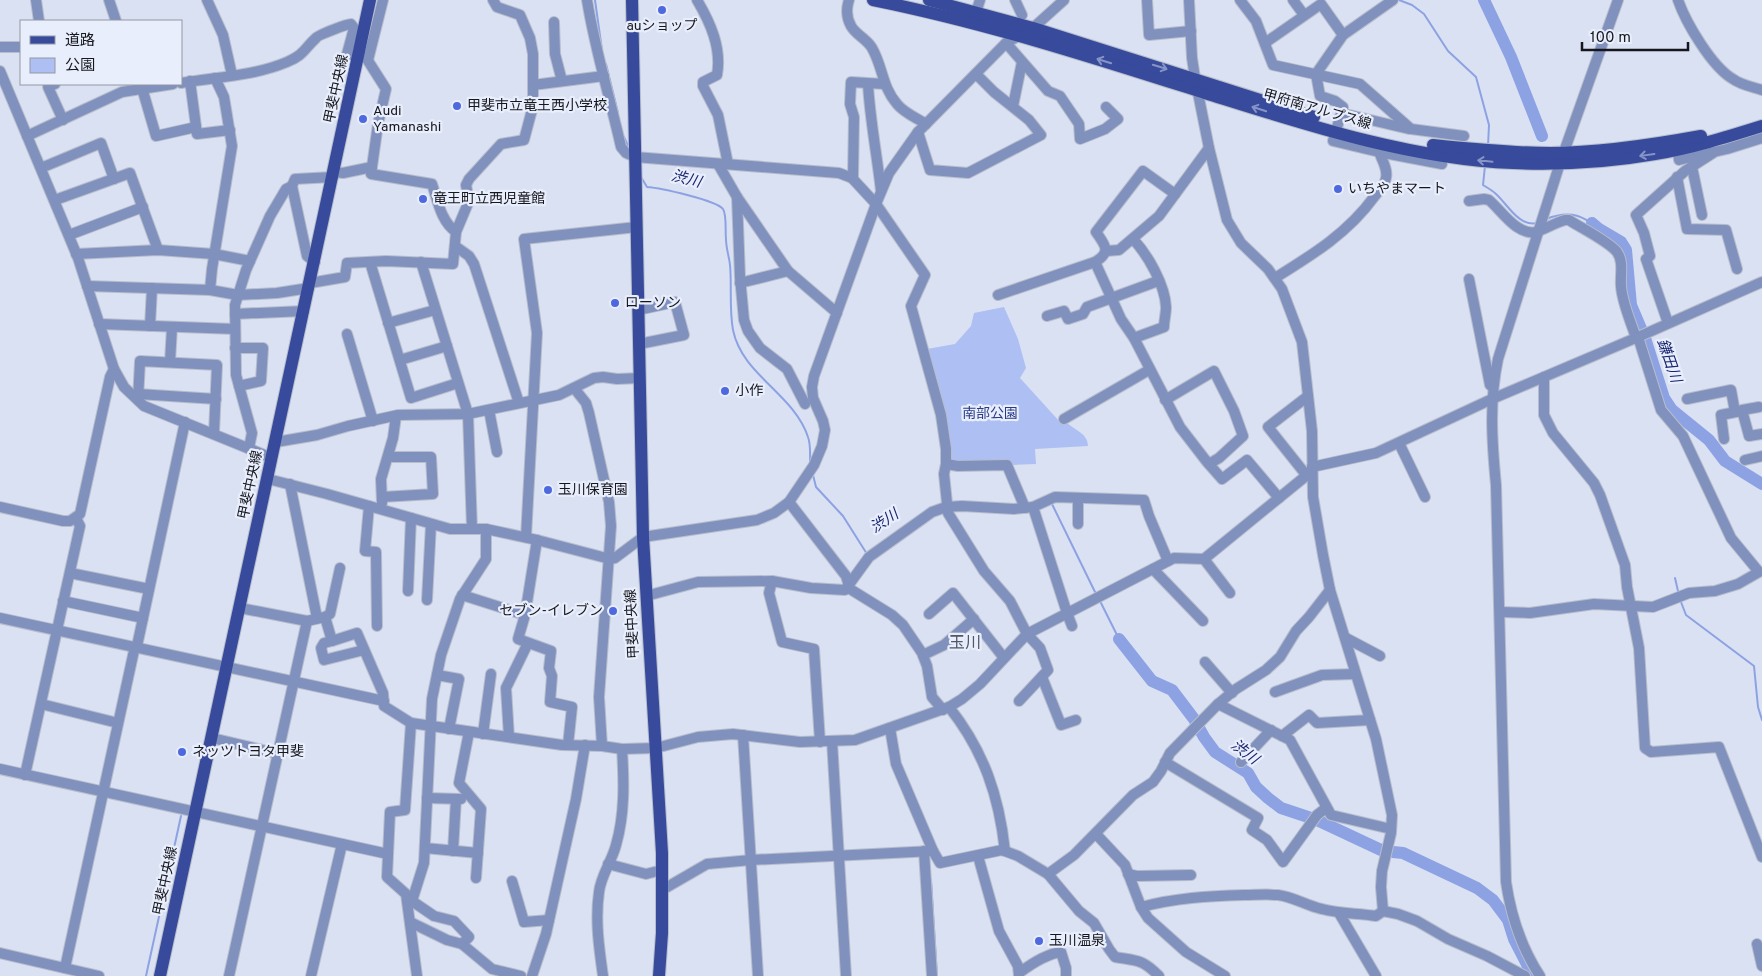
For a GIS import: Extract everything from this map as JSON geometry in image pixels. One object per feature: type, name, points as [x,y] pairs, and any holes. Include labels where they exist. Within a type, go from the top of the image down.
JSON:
[{"type":"main road","name":"甲斐中央線","points":[[160,976],[334,174],[362,57],[370,0]]},
{"type":"main road","name":"甲斐中央線","points":[[632,0],[642,537],[662,870],[659,976]]},
{"type":"main road","name":"甲府南アルプス線","points":[[873,0],[930,12],[1019,35],[1339,123],[1400,148],[1454,157],[1513,163],[1562,158],[1623,159],[1677,145],[1762,118]]},
{"type":"main road","name":"甲府南アルプス線","points":[[929,0],[978,6],[1033,28],[1197,84]]},
{"type":"main road","name":"甲府南アルプス線","points":[[1677,145],[1714,141],[1762,126]]},
{"type":"street","points":[[36,0],[39,20]]},
{"type":"street","points":[[109,0],[116,20]]},
{"type":"street","points":[[207,0],[224,35],[232,75]]},
{"type":"street","points":[[362,57],[383,0]]},
{"type":"street","points":[[87,286],[210,290],[238,295],[277,292],[345,277],[347,263],[386,260],[453,264],[456,232],[469,201],[466,186],[469,179],[501,144],[524,140],[533,106],[533,54],[530,38],[520,15],[497,7],[493,0]]},
{"type":"street","points":[[586,0],[592,32],[621,147],[626,153],[635,157],[838,173],[853,179],[876,204],[925,275],[911,306],[941,415],[946,449],[944,474],[946,507],[952,521],[984,571],[1010,601],[1027,634],[1040,648],[1048,670],[1018,701]]},
{"type":"street","points":[[697,0],[710,22],[716,42],[719,64],[717,75],[703,82],[703,86],[718,115],[723,164],[737,197],[788,272],[837,313]]},
{"type":"street","points":[[849,0],[846,11],[851,26],[871,46],[878,60],[884,84],[899,107],[922,128],[930,170],[968,173],[1041,135],[1029,120],[994,92],[976,74]]},
{"type":"street","points":[[1015,0],[1022,15]]},
{"type":"street","points":[[268,479],[382,509],[450,530],[486,530],[526,537],[610,559],[615,558],[642,537],[757,520],[774,514],[788,502],[814,465],[822,446],[825,430],[813,398],[814,376],[889,173],[922,128],[1006,43],[1033,28],[1064,0]]},
{"type":"street","points":[[1147,0],[1149,35],[1191,31]]},
{"type":"street","points":[[1189,0],[1192,58],[1227,220],[1242,243],[1276,278],[1290,307],[1302,342],[1312,431],[1311,472],[1313,497],[1330,590],[1376,739],[1390,805],[1391,829],[1382,871],[1383,911]]},
{"type":"street","points":[[1240,0],[1256,21],[1273,65],[1360,84],[1411,129]]},
{"type":"street","points":[[1293,0],[1304,15]]},
{"type":"street","points":[[1393,0],[1344,35],[1316,74],[1320,96],[1340,104],[1343,108],[1333,142],[1442,164]]},
{"type":"street","points":[[1540,976],[1516,928],[1506,882],[1500,612],[1496,485],[1492,441],[1492,399],[1498,360],[1539,228],[1618,0]]},
{"type":"street","points":[[1678,0],[1704,48],[1724,72],[1733,80],[1759,87]]},
{"type":"street","points":[[1264,43],[1321,4],[1344,35]]},
{"type":"street","points":[[554,22],[555,54],[562,81]]},
{"type":"street","points":[[230,130],[197,134],[186,82],[274,68],[304,53],[318,36],[332,32],[346,24],[351,24],[354,28],[348,54],[362,57],[386,89],[370,174],[432,184],[443,218],[448,226],[456,232]]},
{"type":"street","points":[[1006,43],[1048,91],[1060,96],[1079,124],[1080,139],[1105,129],[1118,119],[1106,107]]},
{"type":"street","points":[[0,47],[20,47]]},
{"type":"street","points":[[1013,106],[1022,62]]},
{"type":"street","points":[[0,71],[69,235],[114,369],[124,386],[138,397],[144,406],[272,458]]},
{"type":"street","points":[[533,85],[604,76]]},
{"type":"street","points":[[210,290],[232,146],[224,97],[215,78]]},
{"type":"street","points":[[853,179],[854,117],[850,104],[851,82],[884,84]]},
{"type":"street","points":[[868,84],[870,115],[876,142],[881,192]]},
{"type":"street","points":[[53,85],[48,87],[63,120]]},
{"type":"street","points":[[27,136],[122,92],[137,87],[161,85]]},
{"type":"street","points":[[137,87],[156,136],[196,127]]},
{"type":"street","points":[[1339,123],[1464,136]]},
{"type":"street","points":[[1677,145],[1679,160],[1762,138]]},
{"type":"street","points":[[41,168],[101,143],[114,179]]},
{"type":"street","points":[[1106,251],[1120,250],[1158,216],[1210,148]]},
{"type":"street","points":[[1276,278],[1317,252],[1347,228],[1365,210],[1386,178],[1386,170],[1379,152]]},
{"type":"street","points":[[1668,323],[1646,259],[1650,256],[1644,233],[1636,215],[1678,177],[1713,152]]},
{"type":"street","points":[[249,448],[252,433],[236,375],[234,329],[235,305],[250,261],[270,216],[295,179],[372,167]]},
{"type":"street","points":[[1692,167],[1702,215]]},
{"type":"street","points":[[998,295],[1103,258],[1106,251],[1105,245],[1096,232],[1143,171],[1175,194]]},
{"type":"street","points":[[55,200],[130,173],[158,250]]},
{"type":"street","points":[[1678,177],[1686,229],[1726,230],[1737,269]]},
{"type":"street","points":[[292,186],[307,256],[315,262]]},
{"type":"street","points":[[737,197],[740,283],[744,320],[748,331],[760,348],[787,369],[805,404]]},
{"type":"street","points":[[1469,201],[1489,200],[1520,230],[1528,232],[1569,220],[1611,246],[1618,253],[1622,269],[1621,287],[1661,410],[1683,436],[1731,538],[1759,572],[1738,584],[1715,591],[1689,593],[1653,606],[1594,604],[1530,613],[1500,612]]},
{"type":"street","points":[[69,235],[143,207]]},
{"type":"street","points":[[526,537],[537,333],[524,239],[637,227]]},
{"type":"street","points":[[1133,239],[1144,252],[1158,281],[1166,306],[1164,327],[1134,338]]},
{"type":"street","points":[[455,246],[469,256],[474,264],[518,403]]},
{"type":"street","points":[[76,254],[158,250],[214,254],[250,261]]},
{"type":"street","points":[[370,262],[411,398],[458,383]]},
{"type":"street","points":[[421,262],[468,414],[472,529]]},
{"type":"street","points":[[1095,262],[1122,319],[1134,338],[1180,427],[1222,479],[1248,460],[1279,498]]},
{"type":"street","points":[[740,283],[788,272]]},
{"type":"street","points":[[1469,279],[1492,399]]},
{"type":"street","points":[[1047,316],[1064,311],[1068,319],[1083,314],[1087,307],[1158,281]]},
{"type":"street","points":[[364,650],[324,660],[322,648],[324,643],[357,634],[383,693],[384,706],[411,723],[568,745],[602,746],[622,749],[656,748],[698,737],[733,734],[800,742],[855,740],[946,709],[962,700],[980,684],[1027,634],[1067,613],[1174,558],[1204,559],[1311,472],[1362,457],[1399,443],[1425,429],[1492,399],[1638,338],[1762,282]]},
{"type":"street","points":[[150,326],[152,288]]},
{"type":"street","points":[[638,310],[675,302],[684,335],[639,344]]},
{"type":"street","points":[[388,323],[436,310]]},
{"type":"street","points":[[235,314],[304,311]]},
{"type":"street","points":[[99,324],[234,329]]},
{"type":"street","points":[[170,362],[172,327]]},
{"type":"street","points":[[347,334],[373,421]]},
{"type":"street","points":[[400,360],[447,346]]},
{"type":"street","points":[[235,348],[263,348],[261,380],[239,386]]},
{"type":"street","points":[[138,397],[140,360],[217,364],[214,433]]},
{"type":"street","points":[[0,509],[63,521],[70,521],[80,514],[110,377],[114,369]]},
{"type":"street","points":[[1064,420],[1149,370]]},
{"type":"street","points":[[1165,400],[1214,371],[1234,411],[1243,436],[1219,458],[1209,464]]},
{"type":"street","points":[[1544,377],[1544,415],[1553,433],[1586,472],[1600,496],[1625,565],[1639,648],[1645,748],[1651,752],[1719,747],[1762,857]]},
{"type":"street","points":[[276,442],[317,436],[396,416],[468,414],[489,410],[559,394],[594,378],[640,378]]},
{"type":"street","points":[[574,388],[586,403],[590,413],[609,502],[611,526],[610,559],[598,697],[602,746]]},
{"type":"street","points":[[1687,399],[1730,390],[1749,436],[1762,434]]},
{"type":"street","points":[[1308,396],[1268,427],[1311,472]]},
{"type":"street","points":[[138,397],[216,399]]},
{"type":"street","points":[[1724,439],[1721,415],[1760,407]]},
{"type":"street","points":[[489,410],[497,452]]},
{"type":"street","points":[[382,509],[381,479],[394,438],[396,416]]},
{"type":"street","points":[[64,968],[143,618],[184,422]]},
{"type":"street","points":[[1399,443],[1424,496]]},
{"type":"street","points":[[382,497],[433,494],[431,456],[388,457]]},
{"type":"street","points":[[1745,460],[1762,456]]},
{"type":"street","points":[[946,464],[958,466],[1007,465],[1029,507],[1072,626]]},
{"type":"street","points":[[290,484],[316,619],[332,641]]},
{"type":"street","points":[[646,596],[698,582],[772,581],[811,588],[845,590],[850,586],[869,557],[932,512],[946,507],[1014,509],[1029,507],[1055,497],[1144,500],[1168,561]]},
{"type":"street","points":[[1078,498],[1078,524]]},
{"type":"street","points":[[788,502],[846,576],[855,593],[892,615],[903,625],[923,655],[927,666],[932,697],[946,709],[974,742],[983,762],[993,787],[1002,823],[1005,851]]},
{"type":"street","points":[[369,506],[365,551],[376,552],[377,626]]},
{"type":"street","points":[[26,774],[80,526],[76,518]]},
{"type":"street","points":[[408,591],[411,518]]},
{"type":"street","points":[[427,600],[431,524]]},
{"type":"street","points":[[416,976],[410,922],[410,901],[424,862],[432,699],[441,655],[462,595],[486,559],[486,530]]},
{"type":"street","points":[[537,540],[525,615],[518,639],[551,650],[550,702],[572,707],[568,745]]},
{"type":"street","points":[[1204,559],[1230,593]]},
{"type":"street","points":[[240,608],[316,619],[330,614],[340,568]]},
{"type":"street","points":[[1153,569],[1203,621]]},
{"type":"street","points":[[70,573],[149,589]]},
{"type":"street","points":[[772,581],[769,593],[782,642],[814,649],[820,742]]},
{"type":"street","points":[[1048,874],[1074,855],[1132,795],[1153,782],[1170,753],[1218,704],[1280,658],[1296,631],[1330,590]]},
{"type":"street","points":[[928,614],[953,593],[1004,658]]},
{"type":"street","points":[[462,595],[525,615]]},
{"type":"street","points":[[63,601],[143,618]]},
{"type":"street","points":[[0,618],[384,701]]},
{"type":"street","points":[[229,976],[295,681],[316,619]]},
{"type":"street","points":[[923,655],[944,645],[974,619]]},
{"type":"street","points":[[1346,638],[1380,656]]},
{"type":"street","points":[[509,737],[506,690],[528,643]]},
{"type":"street","points":[[1205,662],[1232,693]]},
{"type":"street","points":[[483,734],[491,674]]},
{"type":"street","points":[[1275,692],[1322,675],[1355,674]]},
{"type":"street","points":[[437,675],[459,679],[450,729]]},
{"type":"street","points":[[1042,677],[1061,725],[1076,720]]},
{"type":"street","points":[[489,688],[506,690]]},
{"type":"street","points":[[41,704],[118,723]]},
{"type":"street","points":[[1218,704],[1290,740],[1326,808],[1332,815],[1391,829]]},
{"type":"street","points":[[1282,736],[1309,715],[1317,723],[1370,720]]},
{"type":"street","points":[[411,723],[405,810],[390,812],[388,878],[406,894],[410,901],[434,916],[454,921],[469,937],[462,944]]},
{"type":"street","points":[[890,728],[896,764],[929,851],[932,976]]},
{"type":"street","points":[[1241,762],[1271,730]]},
{"type":"street","points":[[469,732],[460,783],[482,809],[476,878]]},
{"type":"street","points":[[743,735],[758,976]]},
{"type":"street","points":[[212,738],[279,754]]},
{"type":"street","points":[[832,741],[846,976]]},
{"type":"street","points":[[532,976],[546,934],[576,799],[585,745]]},
{"type":"street","points":[[603,976],[597,917],[601,880],[617,844],[623,800],[622,749]]},
{"type":"street","points":[[1165,762],[1258,818],[1252,830],[1267,840],[1284,862],[1315,819],[1326,808]]},
{"type":"street","points":[[0,769],[388,854]]},
{"type":"street","points":[[428,798],[474,800]]},
{"type":"street","points":[[453,851],[456,799]]},
{"type":"street","points":[[1096,834],[1126,865],[1141,907],[1148,918],[1186,952],[1225,976]]},
{"type":"street","points":[[311,976],[342,844]]},
{"type":"street","points":[[425,848],[478,853]]},
{"type":"street","points":[[929,851],[940,863],[1002,850],[1018,856],[1048,874],[1079,911],[1094,922],[1115,957],[1147,964],[1158,976]]},
{"type":"street","points":[[662,890],[707,864],[929,851]]},
{"type":"street","points":[[978,856],[999,931],[1018,966],[1019,974]]},
{"type":"street","points":[[608,864],[646,874],[662,870]]},
{"type":"street","points":[[1128,874],[1137,876],[1191,875]]},
{"type":"street","points":[[512,881],[524,922],[549,920]]},
{"type":"street","points":[[1141,907],[1168,900],[1204,896],[1279,895],[1320,909],[1340,913],[1376,916],[1383,911],[1398,914],[1417,922],[1526,976]]},
{"type":"street","points":[[1340,913],[1376,976]]},
{"type":"street","points":[[410,922],[462,944],[492,970],[521,976]]},
{"type":"street","points":[[1757,944],[1762,966]]},
{"type":"street","points":[[1019,974],[1032,964],[1054,953],[1061,952],[1066,968],[1066,976]]},
{"type":"street","points":[[0,953],[99,976]]},
{"type":"green space","name":"南部公園","points":[[1004,307],[1018,339],[1026,368],[1020,378],[1060,422],[1066,422],[1086,438],[1088,446],[1035,449],[1036,464],[1011,465],[953,461],[949,456],[927,349],[955,344],[971,326],[974,313]]},
{"type":"waterway","name":"渋川","points":[[595,0],[602,50]]},
{"type":"waterway","points":[[1399,0],[1412,5],[1424,14],[1448,51],[1476,77],[1489,125],[1488,146]]},
{"type":"waterway","name":"鎌田川","points":[[1484,0],[1511,57],[1542,136]]},
{"type":"waterway","name":"渋川","points":[[606,64],[618,113]]},
{"type":"waterway","name":"渋川","points":[[624,137],[629,148]]},
{"type":"waterway","points":[[1485,166],[1483,185],[1495,193],[1519,218],[1525,222],[1537,223]]},
{"type":"waterway","name":"渋川","points":[[641,177],[647,187],[699,198],[723,209],[730,265],[732,322],[738,346],[747,360],[792,408],[801,422],[809,440],[810,464]]},
{"type":"waterway","points":[[1546,219],[1564,214],[1579,216],[1608,234]]},
{"type":"waterway","name":"鎌田川","points":[[1592,223],[1621,242],[1626,250],[1631,305],[1645,338],[1664,398],[1672,410],[1709,440],[1725,461],[1762,484]]},
{"type":"waterway","name":"渋川","points":[[813,475],[816,487],[843,516],[867,554]]},
{"type":"waterway","name":"渋川","points":[[1051,502],[1096,594]]},
{"type":"waterway","points":[[1675,578],[1678,591]]},
{"type":"waterway","name":"渋川","points":[[1100,601],[1119,639]]},
{"type":"waterway","points":[[1681,602],[1686,615],[1754,666],[1758,707],[1762,720]]},
{"type":"waterway","name":"渋川","points":[[1119,639],[1152,681],[1172,690],[1194,719],[1215,752],[1248,773],[1256,787],[1268,798],[1281,808],[1317,820],[1381,850]]},
{"type":"waterway","points":[[146,976],[181,816]]},
{"type":"waterway","name":"渋川","points":[[1393,852],[1403,853],[1477,888],[1493,900],[1508,920],[1514,939],[1532,974]]},
{"type":"waterway","points":[[931,880],[937,976]]},
{"type":"place","name":"auショップ","points":[[662,10]]},
{"type":"place","name":"甲斐市立竜王西小学校","points":[[457,106]]},
{"type":"place","name":"Audi Yamanashi","points":[[363,119]]},
{"type":"place","name":"いちやまマート","points":[[1338,189]]},
{"type":"place","name":"竜王町立西児童館","points":[[423,199]]},
{"type":"place","name":"ローソン","points":[[615,303]]},
{"type":"place","name":"小作","points":[[725,391]]},
{"type":"place","name":"玉川保育園","points":[[548,490]]},
{"type":"place","name":"セブン-イレブン","points":[[613,611]]},
{"type":"place","name":"ネッツトヨタ甲斐","points":[[182,752]]},
{"type":"place","name":"玉川温泉","points":[[1039,941]]},
{"type":"district","name":"玉川","points":[[965,644]]}]
